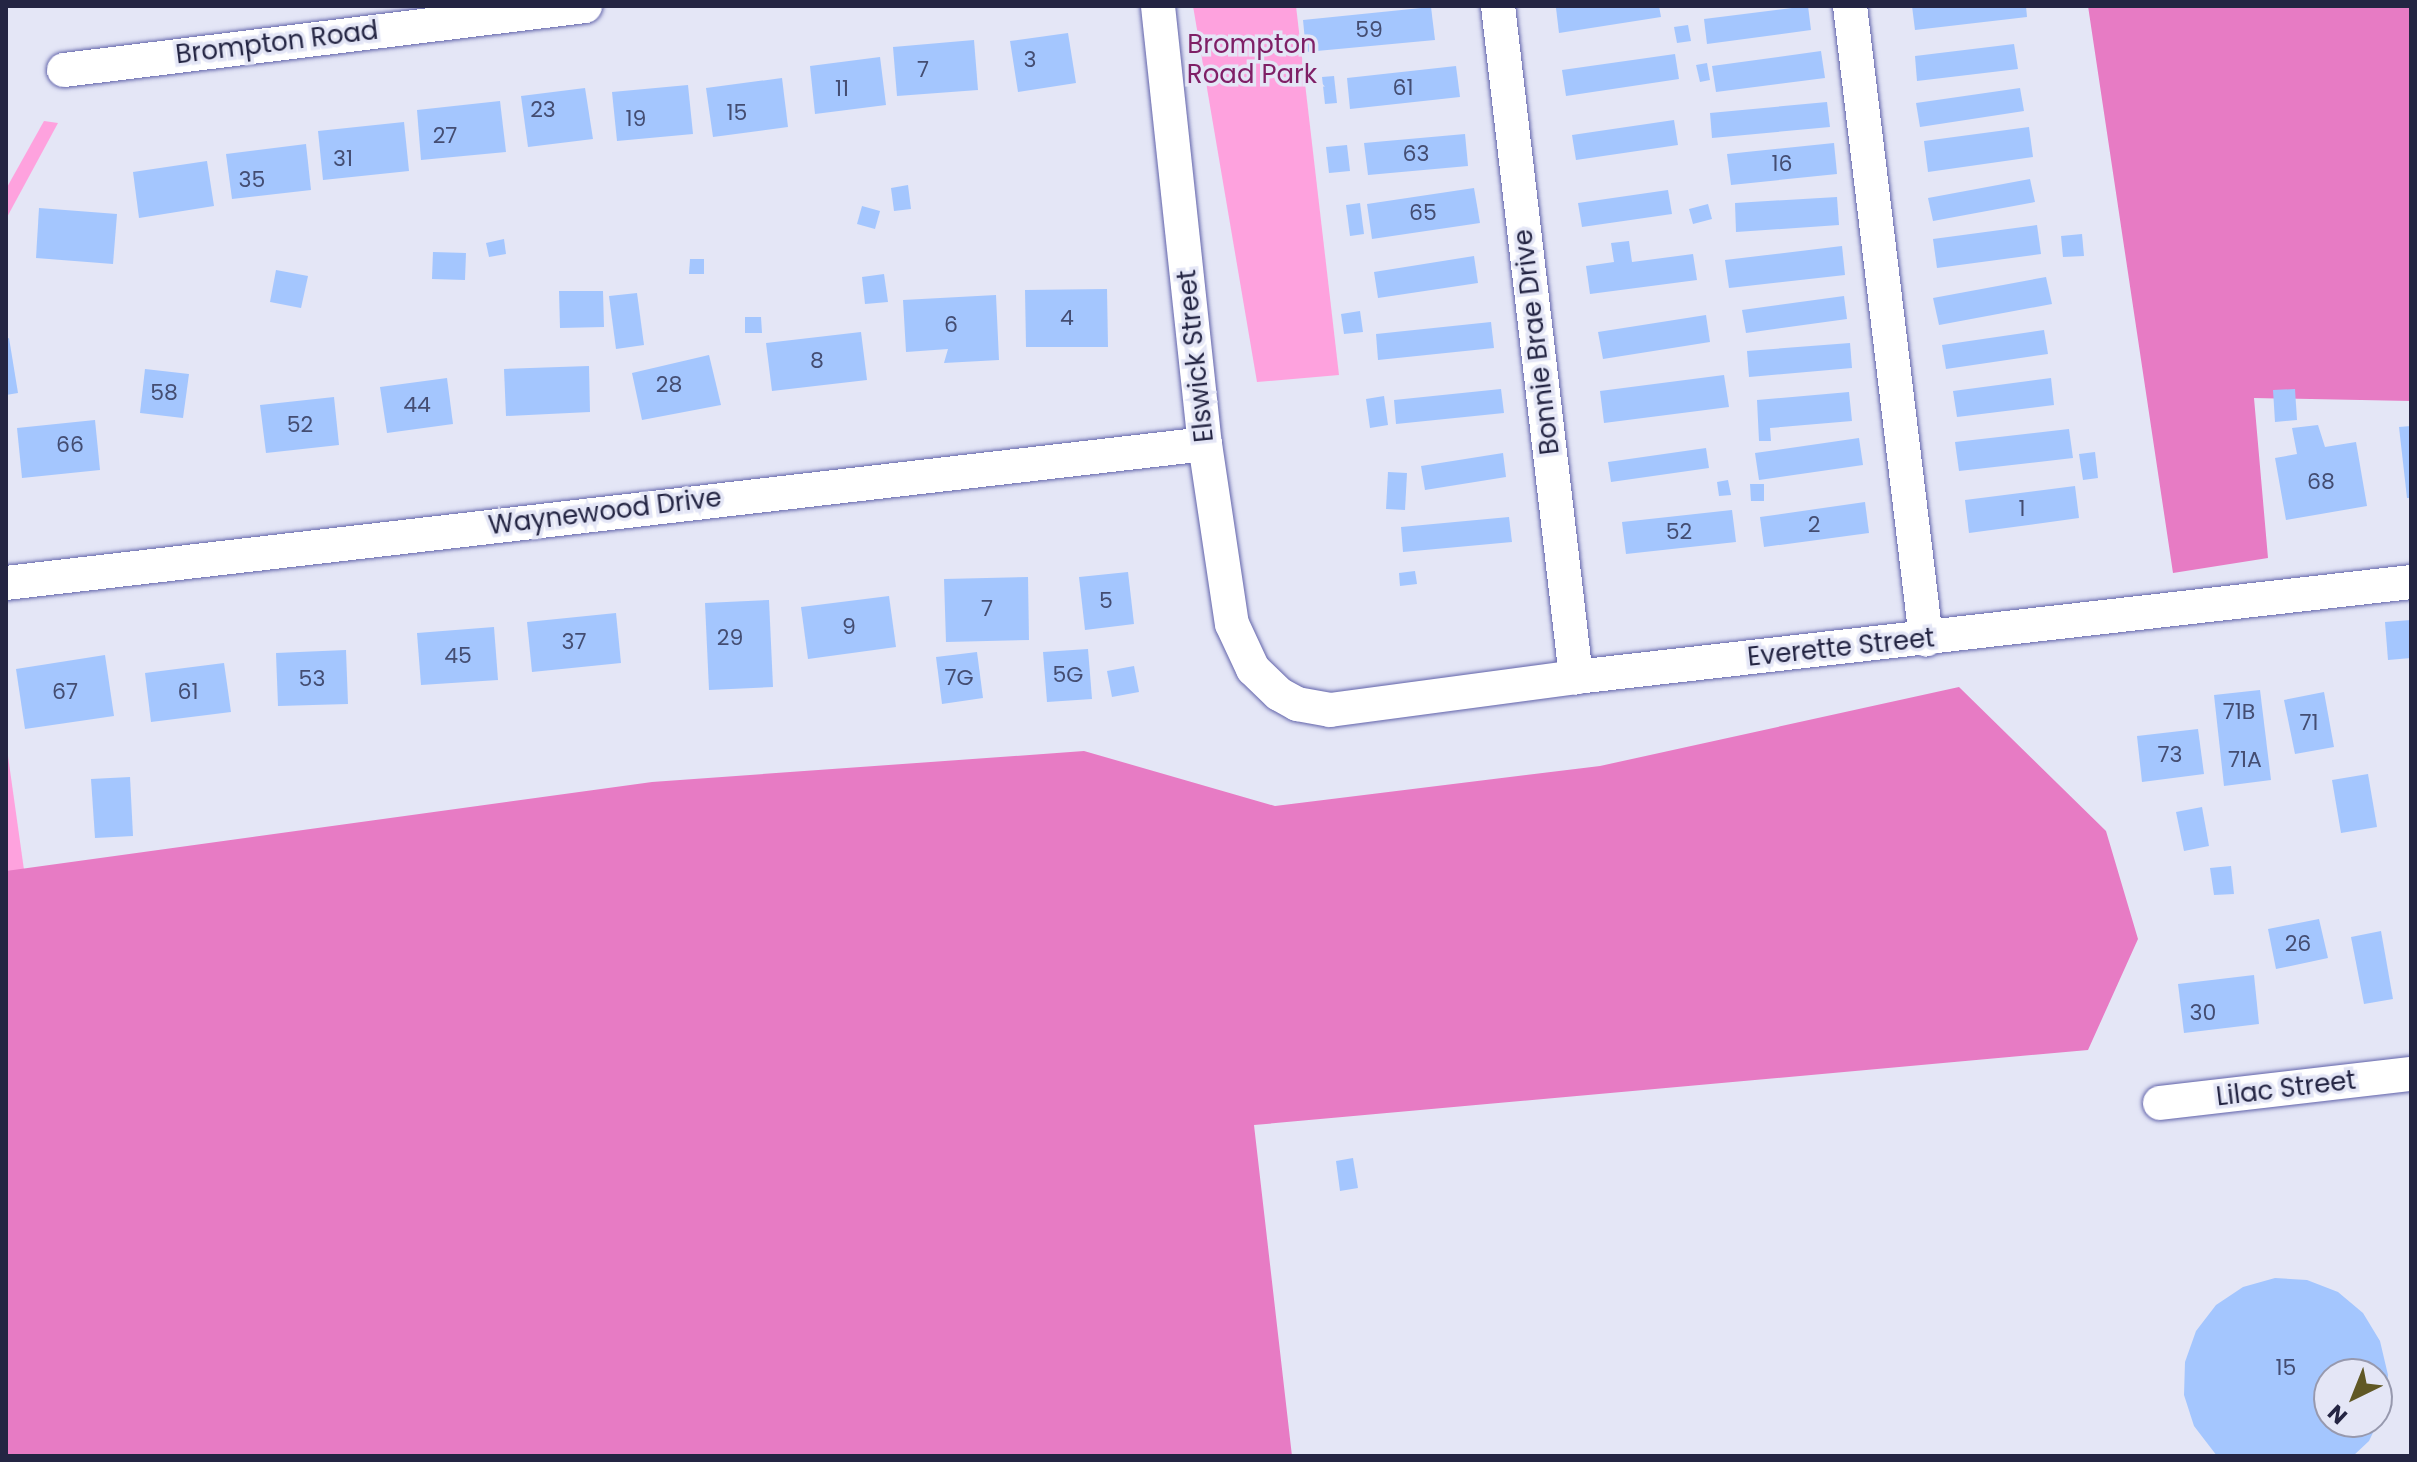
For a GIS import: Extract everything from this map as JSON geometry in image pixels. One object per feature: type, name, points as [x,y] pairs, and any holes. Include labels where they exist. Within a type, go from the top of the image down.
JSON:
[{"type":"street","name":"Brompton Road","points":[[64,70],[585,6]]},
{"type":"street","name":"Elswick Street","points":[[1158,6],[1205,444],[1232,624],[1253,669],[1275,691]]},
{"type":"street","name":"Bonnie Brae Drive","points":[[1498,6],[1576,677]]},
{"type":"street","points":[[1850,6],[1926,639]]},
{"type":"street","name":"Waynewood Drive","points":[[6,583],[1205,444]]},
{"type":"street","name":"Everette Street","points":[[1275,691],[1297,704],[1330,710],[1576,677],[2411,582]]},
{"type":"street","name":"Lilac Street","points":[[2160,1103],[2411,1074]]},
{"type":"green space","name":"Brompton Road Park","points":[[1193,6],[1296,6],[1339,375],[1257,382]]},
{"type":"green space","points":[[44,121],[58,123],[6,219],[6,189]]},
{"type":"green space","points":[[6,742],[34,941],[6,1001]]},
{"type":"shaded area","points":[[2088,6],[2411,6],[2411,401],[2254,398],[2268,558],[2173,573]]},
{"type":"shaded area","points":[[1959,687],[2106,831],[2138,939],[2088,1050],[1254,1125],[1292,1456],[6,1456],[6,871],[652,782],[1084,751],[1275,806],[1600,766]]},
{"type":"building","points":[[1659,6],[1661,17],[1559,33],[1556,8]]},
{"type":"building","points":[[1808,6],[1811,30],[1707,44],[1704,19]]},
{"type":"building","points":[[1912,6],[2026,6],[2027,17],[1915,30]]},
{"type":"building","points":[[1431,7],[1435,40],[1306,52],[1303,20]]},
{"type":"building","points":[[1688,25],[1691,41],[1677,43],[1674,27]]},
{"type":"building","points":[[1068,33],[1076,83],[1018,92],[1010,41]]},
{"type":"building","points":[[974,40],[978,90],[897,96],[893,47]]},
{"type":"building","points":[[2014,44],[2018,69],[1917,81],[1915,56]]},
{"type":"building","points":[[1821,51],[1825,78],[1716,92],[1712,66]]},
{"type":"building","points":[[1675,54],[1679,79],[1566,96],[1562,70]]},
{"type":"building","points":[[880,57],[886,105],[815,114],[810,66]]},
{"type":"building","points":[[1707,63],[1710,80],[1700,82],[1696,65]]},
{"type":"building","points":[[1456,66],[1460,97],[1350,109],[1347,78]]},
{"type":"building","points":[[1334,76],[1337,103],[1325,104],[1322,77]]},
{"type":"building","points":[[782,78],[788,127],[713,137],[706,88]]},
{"type":"building","points":[[688,85],[693,134],[617,141],[612,92]]},
{"type":"building","points":[[585,88],[593,139],[528,147],[521,96]]},
{"type":"building","points":[[2020,88],[2024,111],[1920,127],[1916,103]]},
{"type":"building","points":[[500,101],[506,152],[421,160],[417,110]]},
{"type":"building","points":[[1827,102],[1830,127],[1712,138],[1710,113]]},
{"type":"building","points":[[1674,120],[1678,145],[1576,160],[1572,135]]},
{"type":"building","points":[[404,122],[409,171],[323,180],[318,131]]},
{"type":"building","points":[[2029,127],[2033,157],[1928,172],[1924,141]]},
{"type":"building","points":[[1465,134],[1468,166],[1368,175],[1364,143]]},
{"type":"building","points":[[1834,143],[1837,174],[1731,185],[1727,154]]},
{"type":"building","points":[[306,144],[311,190],[232,199],[226,154]]},
{"type":"building","points":[[1347,145],[1350,171],[1329,173],[1326,147]]},
{"type":"building","points":[[207,161],[214,206],[139,218],[133,172]]},
{"type":"building","points":[[2030,179],[2035,202],[1933,221],[1928,198]]},
{"type":"building","points":[[908,185],[911,209],[894,211],[891,188]]},
{"type":"building","points":[[1474,188],[1480,223],[1372,239],[1367,204]]},
{"type":"building","points":[[1668,190],[1672,214],[1582,227],[1578,203]]},
{"type":"building","points":[[1837,197],[1839,225],[1736,232],[1735,203]]},
{"type":"building","points":[[1360,203],[1364,234],[1350,236],[1346,205]]},
{"type":"building","points":[[1708,204],[1712,219],[1693,224],[1689,209]]},
{"type":"building","points":[[862,206],[880,211],[875,229],[857,224]]},
{"type":"building","points":[[39,208],[117,214],[113,264],[36,258]]},
{"type":"building","points":[[2037,225],[2041,254],[1937,268],[1933,239]]},
{"type":"building","points":[[2082,234],[2084,256],[2063,257],[2061,236]]},
{"type":"building","points":[[504,239],[506,254],[489,257],[486,243]]},
{"type":"building","points":[[1629,241],[1632,262],[1693,254],[1697,280],[1590,294],[1586,266],[1614,262],[1611,243]]},
{"type":"building","points":[[1842,246],[1845,275],[1729,288],[1725,260]]},
{"type":"building","points":[[433,252],[466,253],[465,280],[432,279]]},
{"type":"building","points":[[1474,256],[1478,283],[1378,298],[1374,272]]},
{"type":"building","points":[[690,259],[704,259],[704,274],[689,274]]},
{"type":"building","points":[[276,270],[308,276],[301,308],[270,302]]},
{"type":"building","points":[[884,274],[888,302],[865,304],[862,277]]},
{"type":"building","points":[[2046,277],[2052,304],[1939,325],[1933,298]]},
{"type":"building","points":[[1107,289],[1108,347],[1026,347],[1025,290]]},
{"type":"building","points":[[559,291],[603,291],[604,327],[560,328]]},
{"type":"building","points":[[637,293],[644,345],[616,349],[609,296]]},
{"type":"building","points":[[996,295],[999,360],[944,363],[948,349],[906,352],[903,300]]},
{"type":"building","points":[[1844,296],[1847,319],[1746,333],[1742,310]]},
{"type":"building","points":[[1360,311],[1363,332],[1344,334],[1341,314]]},
{"type":"building","points":[[1706,315],[1710,342],[1603,359],[1598,332]]},
{"type":"building","points":[[745,317],[761,317],[762,333],[745,333]]},
{"type":"building","points":[[1491,322],[1494,348],[1378,360],[1376,334]]},
{"type":"building","points":[[2044,330],[2048,354],[1946,369],[1942,345]]},
{"type":"building","points":[[861,332],[867,380],[772,391],[766,343]]},
{"type":"building","points":[[9,338],[18,393],[6,395],[6,339]]},
{"type":"building","points":[[1850,343],[1852,368],[1749,377],[1747,351]]},
{"type":"building","points":[[709,355],[721,405],[642,420],[632,373]]},
{"type":"building","points":[[589,366],[590,412],[506,416],[504,369]]},
{"type":"building","points":[[145,369],[189,374],[183,418],[140,413]]},
{"type":"building","points":[[1724,375],[1729,407],[1604,423],[1600,391]]},
{"type":"building","points":[[447,378],[453,424],[387,433],[380,387]]},
{"type":"building","points":[[2051,378],[2054,405],[1957,417],[1953,391]]},
{"type":"building","points":[[1501,389],[1504,413],[1396,424],[1394,400]]},
{"type":"building","points":[[2295,389],[2297,420],[2275,422],[2273,390]]},
{"type":"building","points":[[1849,392],[1852,421],[1770,428],[1771,441],[1759,441],[1757,400]]},
{"type":"building","points":[[1384,396],[1388,425],[1370,428],[1366,399]]},
{"type":"building","points":[[334,397],[339,445],[266,453],[260,405]]},
{"type":"building","points":[[95,420],[100,470],[22,478],[17,428]]},
{"type":"building","points":[[2318,425],[2325,447],[2356,442],[2367,506],[2286,520],[2275,458],[2297,454],[2292,428]]},
{"type":"building","points":[[2411,426],[2411,498],[2407,498],[2399,427]]},
{"type":"building","points":[[2069,429],[2073,458],[1959,471],[1955,442]]},
{"type":"building","points":[[1859,438],[1863,465],[1759,480],[1755,453]]},
{"type":"building","points":[[1706,448],[1709,468],[1611,482],[1608,462]]},
{"type":"building","points":[[2095,452],[2098,478],[2083,480],[2079,454]]},
{"type":"building","points":[[1503,453],[1506,477],[1425,490],[1421,466]]},
{"type":"building","points":[[1388,472],[1407,473],[1405,510],[1386,509]]},
{"type":"building","points":[[1728,480],[1731,495],[1719,496],[1717,482]]},
{"type":"building","points":[[1750,484],[1764,484],[1764,501],[1751,501]]},
{"type":"building","points":[[2075,486],[2079,518],[1969,533],[1965,500]]},
{"type":"building","points":[[1865,502],[1869,533],[1764,547],[1760,517]]},
{"type":"building","points":[[1732,510],[1736,542],[1626,554],[1622,522]]},
{"type":"building","points":[[1509,517],[1512,542],[1403,552],[1401,527]]},
{"type":"building","points":[[1415,571],[1417,584],[1400,586],[1399,573]]},
{"type":"building","points":[[1128,572],[1134,624],[1085,630],[1079,577]]},
{"type":"building","points":[[1028,577],[1029,640],[946,642],[944,579]]},
{"type":"building","points":[[889,596],[896,647],[808,659],[801,607]]},
{"type":"building","points":[[769,600],[773,687],[709,690],[705,603]]},
{"type":"building","points":[[616,613],[621,663],[532,672],[527,622]]},
{"type":"building","points":[[2411,620],[2411,658],[2388,660],[2385,622]]},
{"type":"building","points":[[494,627],[498,680],[421,685],[417,633]]},
{"type":"building","points":[[1088,649],[1092,699],[1047,702],[1043,652]]},
{"type":"building","points":[[346,650],[348,704],[278,706],[276,653]]},
{"type":"building","points":[[977,652],[983,698],[942,704],[936,657]]},
{"type":"building","points":[[105,655],[114,716],[25,729],[16,669]]},
{"type":"building","points":[[224,663],[231,712],[151,722],[145,673]]},
{"type":"building","points":[[1134,666],[1139,692],[1112,697],[1107,671]]},
{"type":"building","points":[[2260,690],[2271,780],[2224,786],[2214,695]]},
{"type":"building","points":[[2324,692],[2334,747],[2295,754],[2284,700]]},
{"type":"building","points":[[2198,729],[2204,774],[2142,782],[2137,736]]},
{"type":"building","points":[[2368,774],[2377,827],[2341,833],[2332,780]]},
{"type":"building","points":[[130,777],[133,836],[95,838],[91,779]]},
{"type":"building","points":[[2202,807],[2209,846],[2184,851],[2176,812]]},
{"type":"building","points":[[2231,866],[2234,894],[2214,895],[2210,868]]},
{"type":"building","points":[[2319,919],[2328,958],[2276,969],[2268,929]]},
{"type":"building","points":[[2381,931],[2393,999],[2364,1004],[2351,937]]},
{"type":"building","points":[[2254,975],[2259,1024],[2184,1033],[2178,984]]},
{"type":"building","points":[[1353,1158],[1358,1188],[1340,1191],[1336,1161]]},
{"type":"building","points":[[2275,1278],[2307,1280],[2338,1292],[2363,1313],[2380,1341],[2384,1358],[2313,1358],[2313,1438],[2370,1438],[2369,1441],[2353,1456],[2217,1456],[2194,1426],[2184,1395],[2185,1362],[2196,1331],[2216,1305],[2243,1287]]}]
